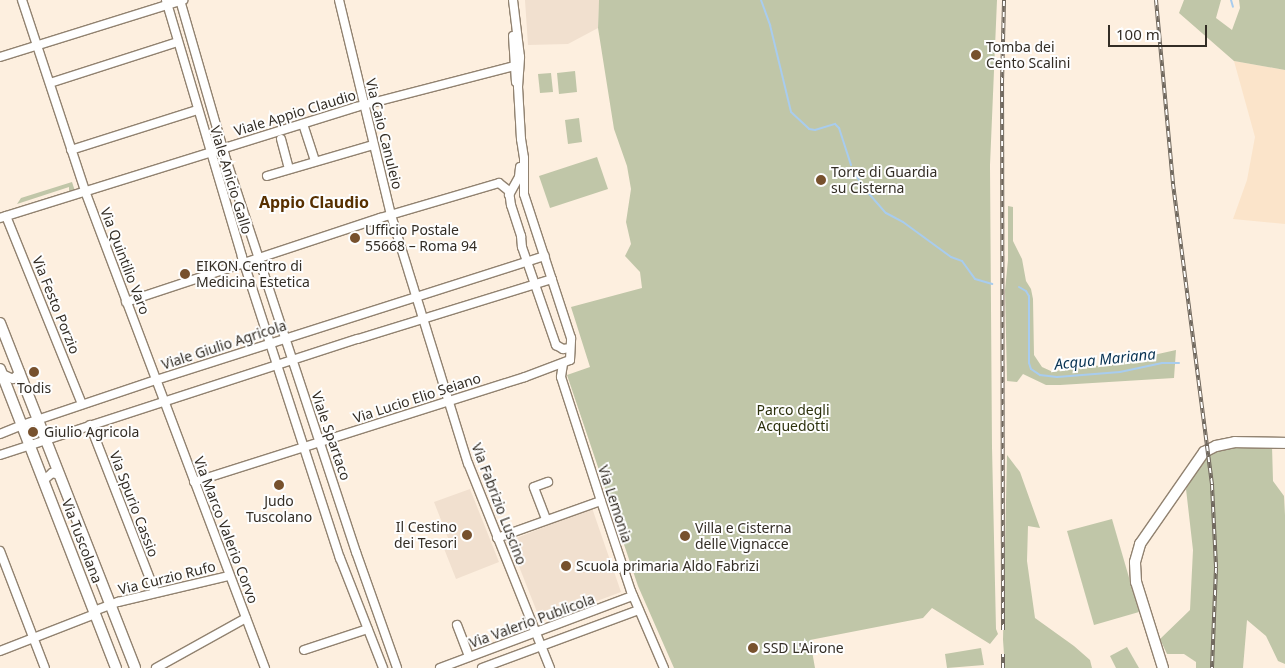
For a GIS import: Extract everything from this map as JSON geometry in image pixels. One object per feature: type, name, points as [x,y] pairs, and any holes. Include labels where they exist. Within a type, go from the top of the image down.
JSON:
[{"type":"main road","name":"Via Tuscolana","points":[[0,323],[135,668]]},
{"type":"main road","name":"Via Tuscolana","points":[[1,371],[116,668]]},
{"type":"main road","points":[[1163,668],[1136,582],[1135,562],[1140,544],[1204,452],[1216,446],[1235,442],[1285,442]]},
{"type":"street","points":[[22,0],[50,83],[178,42]]},
{"type":"street","points":[[0,58],[166,3],[181,0]]},
{"type":"street","name":"Viale Anicio Gallo","points":[[181,0],[222,148],[285,338]]},
{"type":"street","name":"Via Caio Canuleio","points":[[339,0],[363,106],[391,215],[423,318]]},
{"type":"street","points":[[509,195],[520,175],[521,139],[513,0]]},
{"type":"street","name":"Viale Anicio Gallo","points":[[166,3],[209,152],[278,365]]},
{"type":"street","points":[[517,57],[514,66],[518,87]]},
{"type":"street","name":"Viale Appio Claudio","points":[[3,217],[363,106],[514,66]]},
{"type":"street","name":"Via Quintilio Varo","points":[[50,83],[85,191],[164,402]]},
{"type":"street","points":[[72,150],[197,110]]},
{"type":"street","points":[[303,124],[315,161]]},
{"type":"street","points":[[281,139],[289,169]]},
{"type":"street","points":[[521,139],[524,158],[524,194],[571,340],[571,358],[562,364]]},
{"type":"street","points":[[267,176],[373,145]]},
{"type":"street","points":[[126,302],[391,215],[498,183],[506,187],[509,195],[522,236],[522,246],[527,262],[544,306],[556,345],[561,349],[570,348]]},
{"type":"street","points":[[509,195],[519,192],[524,194]]},
{"type":"street","name":"Via Festo Porzio","points":[[3,217],[82,404]]},
{"type":"street","name":"Viale Giulio Agricola","points":[[39,419],[285,338],[417,298],[545,256]]},
{"type":"street","points":[[0,455],[423,318],[552,279]]},
{"type":"street","name":"Via Fabrizio Luscino","points":[[423,318],[474,481],[550,668]]},
{"type":"street","name":"Viale Spartaco","points":[[285,338],[353,545],[397,668]]},
{"type":"street","name":"Via Lucio Elio Seiano","points":[[194,482],[562,364]]},
{"type":"street","name":"Via Lemonia","points":[[562,364],[561,377],[601,501],[634,596],[664,668]]},
{"type":"street","name":"Viale Spartaco","points":[[278,365],[339,550],[382,668]]},
{"type":"street","name":"Via Tuscolana","points":[[1,371],[13,379],[20,372]]},
{"type":"street","name":"Via Marco Valerio Corvo","points":[[164,402],[265,668]]},
{"type":"street","points":[[0,434],[39,419]]},
{"type":"street","name":"Via Spurio Cassio","points":[[90,425],[155,592]]},
{"type":"street","points":[[44,480],[52,473],[60,476]]},
{"type":"street","points":[[546,519],[534,487],[548,482]]},
{"type":"street","points":[[497,538],[601,501]]},
{"type":"street","points":[[339,550],[353,545]]},
{"type":"street","points":[[0,551],[45,668]]},
{"type":"street","name":"Via Curzio Rufo","points":[[111,605],[155,592],[229,576]]},
{"type":"street","name":"Via Valerio Publicola","points":[[440,668],[634,596]]},
{"type":"street","points":[[0,651],[111,605]]},
{"type":"street","name":"Via Valerio Publicola","points":[[482,668],[640,610]]},
{"type":"street","points":[[156,668],[246,618]]},
{"type":"street","points":[[457,625],[469,657]]},
{"type":"street","points":[[304,650],[368,628]]},
{"type":"shaded area","points":[[525,0],[599,0],[598,28],[568,44],[528,45]]},
{"type":"shaded area","points":[[1234,61],[1285,70],[1285,224],[1233,219],[1247,180],[1255,137]]},
{"type":"shaded area","name":"Il Cestino dei Tesori","points":[[470,489],[499,562],[456,579],[443,546],[450,543],[434,502]]},
{"type":"shaded area","name":"Scuola primaria Aldo Fabrizi","points":[[592,508],[621,592],[541,622],[509,541]]},
{"type":"green space","name":"Parco degli Acquedotti","points":[[599,0],[997,0],[990,165],[992,447],[996,629],[998,634],[990,644],[932,608],[923,618],[810,640],[815,668],[674,668],[638,586],[567,375],[590,367],[571,307],[642,288],[640,272],[625,256],[631,244],[626,222],[631,189],[627,166],[614,129],[598,28]]},
{"type":"green space","points":[[1184,0],[1221,0],[1216,18],[1232,30],[1240,8],[1239,0],[1285,0],[1285,70],[1234,61],[1179,13]]},
{"type":"green space","points":[[575,71],[577,92],[559,94],[557,73]]},
{"type":"green space","points":[[551,73],[553,92],[540,93],[538,74]]},
{"type":"green space","points":[[579,118],[582,142],[568,144],[565,120]]},
{"type":"green space","points":[[597,157],[608,189],[550,208],[539,176]]},
{"type":"green space","points":[[72,182],[75,191],[69,193],[69,187],[17,204],[21,198]]},
{"type":"green space","points":[[1008,206],[1013,207],[1013,241],[1022,259],[1026,281],[1031,289],[1033,299],[1034,355],[1042,367],[1053,372],[1077,365],[1104,366],[1176,350],[1174,378],[1046,385],[1023,374],[1017,382],[1007,381],[1005,290],[1008,260]]},
{"type":"green space","points":[[1272,446],[1273,481],[1284,496],[1285,664],[1278,661],[1266,636],[1247,620],[1243,668],[1196,668],[1196,662],[1184,654],[1167,654],[1160,639],[1190,610],[1193,550],[1186,489],[1204,458],[1226,447]]},
{"type":"green space","points":[[1007,455],[1020,472],[1040,528],[1028,526],[1027,561],[1035,618],[1090,660],[1092,668],[1005,668],[1003,640]]},
{"type":"green space","points":[[1112,519],[1139,612],[1094,625],[1067,531]]},
{"type":"green space","points":[[1127,647],[1139,668],[1116,668],[1110,656]]},
{"type":"green space","points":[[981,648],[984,665],[947,668],[945,654]]},
{"type":"waterway","name":"Acqua Mariana","points":[[761,0],[770,25],[791,112],[809,129],[815,130],[835,124],[839,128],[851,165]]},
{"type":"waterway","points":[[1231,0],[1233,7]]},
{"type":"waterway","name":"Acqua Mariana","points":[[854,172],[864,188],[886,213],[903,222],[951,257],[962,261],[975,279],[992,284]]},
{"type":"waterway","name":"Acqua Mariana","points":[[1019,287],[1026,291],[1029,296],[1029,363],[1031,369],[1040,375],[1057,377],[1120,372],[1162,363],[1179,363]]},
{"type":"railway","points":[[1003,630],[1002,83],[1004,0]]},
{"type":"railway","points":[[1156,0],[1173,184],[1212,485],[1216,568],[1212,668]]},
{"type":"railway","points":[[1003,654],[1003,668]]},
{"type":"place","name":"Tomba dei Cento Scalini","points":[[976,55]]},
{"type":"place","name":"Torre di Guardia su Cisterna","points":[[821,180]]},
{"type":"place","name":"Ufficio Postale 55668 – Roma 94","points":[[355,238]]},
{"type":"place","name":"EIKON Centro di Medicina Estetica","points":[[185,274]]},
{"type":"place","name":"Todis","points":[[34,372]]},
{"type":"place","name":"Giulio Agricola","points":[[33,432]]},
{"type":"place","name":"Judo Tuscolano","points":[[279,485]]},
{"type":"place","name":"Il Cestino dei Tesori","points":[[467,535]]},
{"type":"place","name":"Villa e Cisterna delle Vignacce","points":[[685,536]]},
{"type":"place","name":"Scuola primaria Aldo Fabrizi","points":[[566,566]]},
{"type":"place","name":"SSD L'Airone","points":[[753,648]]},
{"type":"district","name":"Appio Claudio","points":[[314,202]]}]
